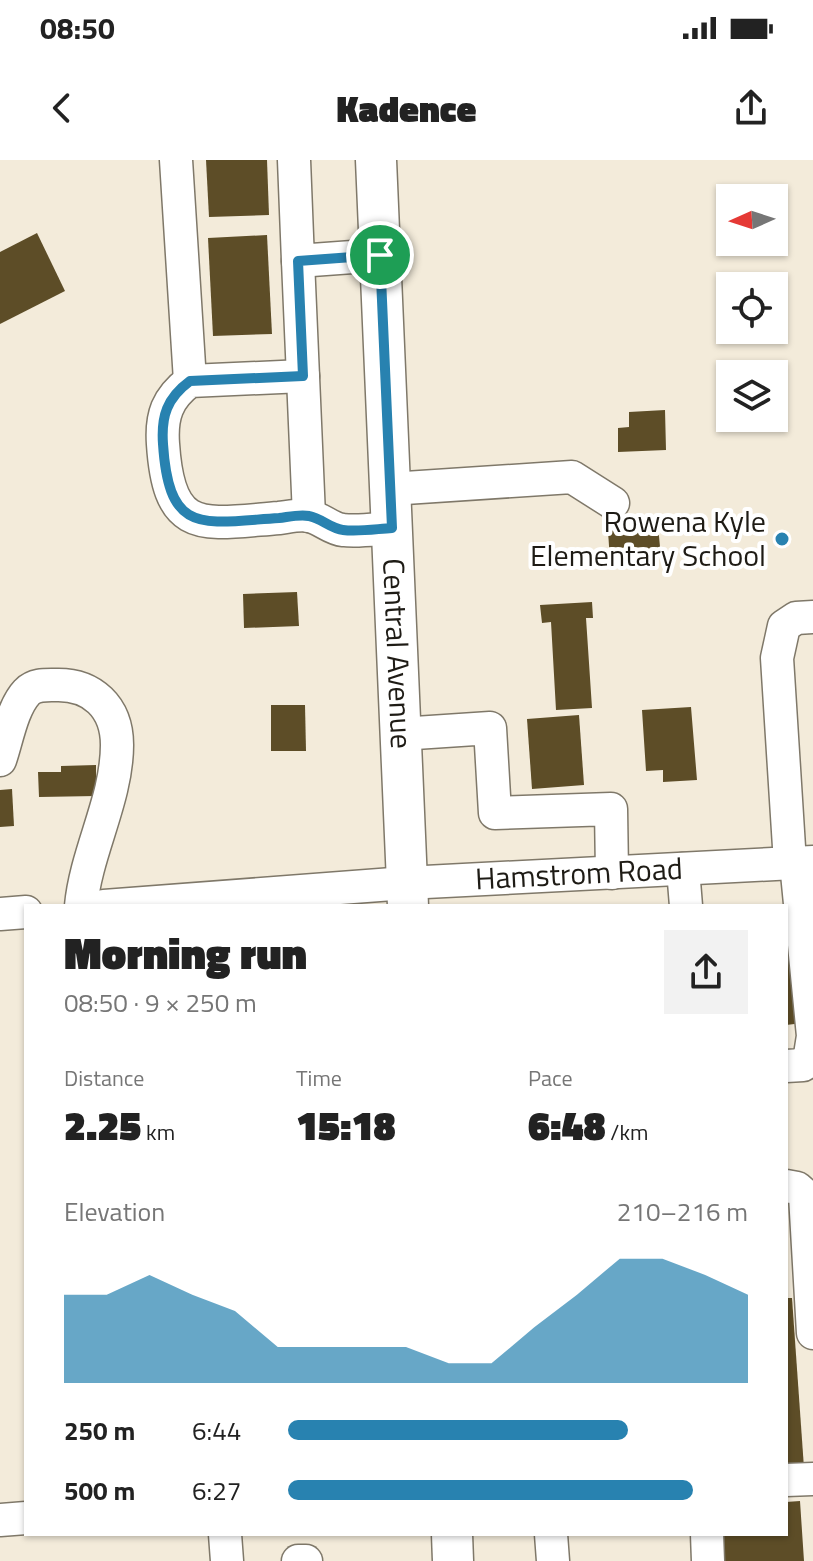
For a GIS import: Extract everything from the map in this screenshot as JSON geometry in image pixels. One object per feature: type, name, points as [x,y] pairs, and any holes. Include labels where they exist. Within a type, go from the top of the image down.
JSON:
[{"type":"main road","name":"Central Avenue","points":[[376,160],[407,894]]},
{"type":"main road","points":[[452,1536],[453,1561]]},
{"type":"street","points":[[176,160],[190,381]]},
{"type":"street","points":[[294,160],[309,516]]},
{"type":"street","points":[[298,261],[380,255]]},
{"type":"street","points":[[303,376],[190,381],[171,398],[164,419],[166,482],[175,501],[191,518],[209,523],[309,516],[341,530],[392,528]]},
{"type":"street","points":[[390,489],[572,477],[613,503]]},
{"type":"street","points":[[788,1066],[803,1065],[810,1055],[813,1036],[800,863],[777,658],[784,626],[796,618],[813,617]]},
{"type":"street","points":[[0,760],[21,703],[28,691],[38,686],[85,687],[97,697],[113,722],[115,764],[83,885],[81,904]]},
{"type":"street","points":[[400,734],[490,728],[495,813],[611,809],[612,873]]},
{"type":"street","name":"Hamstrom Road","points":[[154,904],[407,894],[612,873],[800,863]]},
{"type":"street","points":[[683,869],[686,904]]},
{"type":"street","points":[[0,914],[24,912]]},
{"type":"street","points":[[788,1186],[797,1188],[805,1195],[813,1333]]},
{"type":"street","points":[[788,1480],[813,1479]]},
{"type":"street","points":[[0,1520],[24,1518]]},
{"type":"street","points":[[225,1536],[227,1561]]},
{"type":"street","points":[[551,1536],[553,1561]]},
{"type":"street","points":[[707,1536],[708,1561]]},
{"type":"street","points":[[298,1561],[306,1561]]},
{"type":"building","points":[[206,160],[267,160],[269,215],[209,217]]},
{"type":"building","points":[[37,233],[65,291],[0,324],[0,252]]},
{"type":"building","points":[[267,235],[272,334],[213,336],[208,238]]},
{"type":"building","points":[[665,410],[666,450],[618,452],[618,428],[629,427],[629,412]]},
{"type":"building","points":[[658,526],[661,557],[610,561],[608,531]]},
{"type":"building","points":[[297,592],[299,626],[244,628],[243,594]]},
{"type":"building","points":[[592,602],[593,618],[586,618],[592,708],[556,710],[551,622],[542,623],[540,605]]},
{"type":"building","points":[[271,705],[305,705],[306,751],[271,751]]},
{"type":"building","points":[[691,707],[697,780],[663,782],[663,770],[646,771],[642,710]]},
{"type":"building","points":[[579,715],[584,785],[532,789],[527,719]]},
{"type":"building","points":[[96,765],[96,796],[39,797],[38,772],[61,772],[61,766]]},
{"type":"building","points":[[12,789],[14,826],[0,827],[0,790]]},
{"type":"building","points":[[788,953],[797,953],[803,1023],[788,1025]]},
{"type":"building","points":[[788,1298],[792,1298],[804,1468],[788,1469]]},
{"type":"building","points":[[800,1501],[804,1561],[724,1561],[722,1536],[788,1536],[788,1502]]},
{"type":"place","name":"Rowena Kyle Elementary School","points":[[782,539]]},
{"type":"route","points":[[380,255],[392,528],[341,530],[309,516],[209,523],[191,518],[175,501],[166,482],[162,432],[166,406],[177,391],[190,381],[303,376],[298,261],[380,255]]}]
